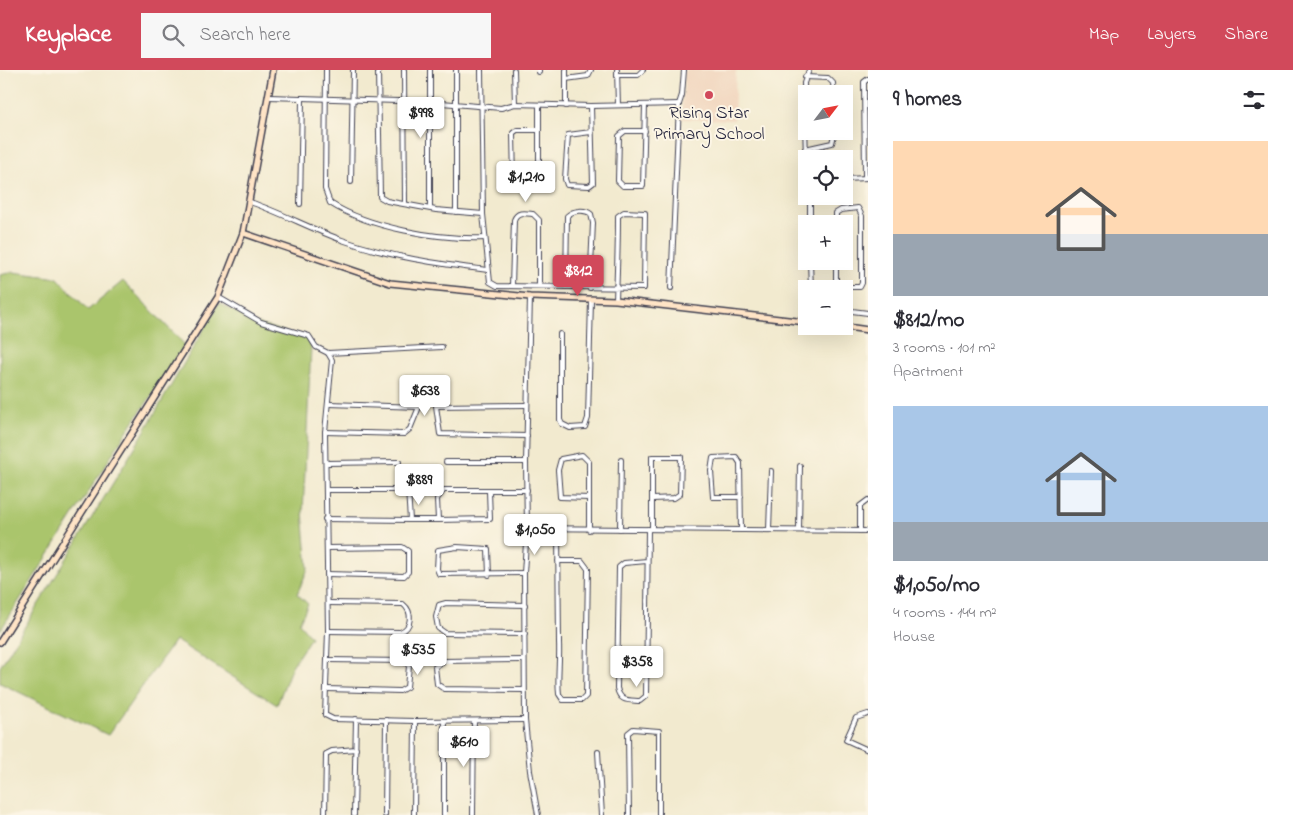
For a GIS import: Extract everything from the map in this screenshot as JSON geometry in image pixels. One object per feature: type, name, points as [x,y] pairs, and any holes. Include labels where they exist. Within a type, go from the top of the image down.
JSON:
[{"type":"main road","points":[[0,642],[218,297],[243,233],[273,70]]},
{"type":"main road","points":[[243,233],[390,283],[530,297],[616,300],[798,321]]},
{"type":"main road","points":[[853,328],[868,330]]},
{"type":"street","points":[[326,70],[325,189],[330,203],[364,219],[382,224],[440,236],[485,238]]},
{"type":"street","points":[[351,182],[353,70]]},
{"type":"street","points":[[378,70],[379,195],[386,201],[456,212],[483,214]]},
{"type":"street","points":[[404,70],[406,102],[405,204]]},
{"type":"street","points":[[430,70],[430,208]]},
{"type":"street","points":[[456,70],[456,212]]},
{"type":"street","points":[[481,70],[483,214],[491,284],[512,286],[590,288],[617,288],[644,288],[645,212],[624,212],[618,216],[617,288],[616,300]]},
{"type":"street","points":[[514,70],[515,104]]},
{"type":"street","points":[[566,70],[566,106]]},
{"type":"street","points":[[566,79],[588,76],[591,70]]},
{"type":"street","points":[[618,105],[617,72],[638,75],[643,70]]},
{"type":"street","points":[[671,288],[679,104],[682,95],[684,70]]},
{"type":"street","points":[[809,70],[805,78],[805,148],[832,144],[833,140]]},
{"type":"street","points":[[805,78],[828,78],[833,85]]},
{"type":"street","points":[[853,179],[867,178],[864,82],[868,79]]},
{"type":"street","points":[[269,97],[302,100],[430,102],[501,108],[515,104],[539,106],[679,104]]},
{"type":"street","points":[[300,204],[302,100]]},
{"type":"street","points":[[644,131],[625,131],[619,136],[618,181],[623,186],[643,186],[646,105]]},
{"type":"street","points":[[539,106],[539,130],[539,184],[533,187],[516,185],[514,181],[513,132],[517,130],[539,130]]},
{"type":"street","points":[[591,106],[593,183],[589,186],[569,186],[565,180],[568,135],[591,132]]},
{"type":"street","points":[[250,202],[283,213],[341,240],[393,256],[429,263],[488,270]]},
{"type":"street","points":[[836,215],[841,210],[858,208],[862,216],[862,283],[860,287],[853,287]]},
{"type":"street","points":[[566,287],[567,216],[573,212],[586,211],[591,214],[593,223],[590,288]]},
{"type":"street","points":[[512,286],[514,220],[516,215],[522,212],[533,214],[539,220],[539,286]]},
{"type":"street","points":[[218,297],[261,322],[309,336],[316,347],[328,353],[442,347]]},
{"type":"street","points":[[530,297],[526,462],[527,528],[524,573],[524,690],[530,771],[538,815]]},
{"type":"street","points":[[560,334],[560,420],[562,424],[570,428],[585,427],[588,418],[591,300]]},
{"type":"street","points":[[853,311],[868,313]]},
{"type":"street","points":[[328,353],[333,365],[326,432],[325,519],[328,660],[325,715],[333,719],[415,721],[525,720]]},
{"type":"street","points":[[326,432],[404,434],[410,429],[419,407],[329,404]]},
{"type":"street","points":[[527,405],[436,406],[438,432],[442,435],[527,436]]},
{"type":"street","points":[[589,498],[560,497],[558,470],[561,459],[582,455],[587,459],[589,498],[589,530]]},
{"type":"street","points":[[647,561],[624,563],[619,567],[617,680],[619,695],[623,700],[640,701],[646,696],[647,561],[653,499],[652,457],[681,457],[680,494],[674,498],[653,499]]},
{"type":"street","points":[[741,497],[713,497],[711,472],[713,458],[738,458],[740,463],[741,497],[741,530]]},
{"type":"street","points":[[620,529],[621,460]]},
{"type":"street","points":[[326,463],[399,462]]},
{"type":"street","points":[[446,462],[526,462]]},
{"type":"street","points":[[799,530],[800,466]]},
{"type":"street","points":[[770,530],[771,471]]},
{"type":"street","points":[[326,490],[408,490],[410,520]]},
{"type":"street","points":[[438,520],[437,499],[444,490],[527,490]]},
{"type":"street","points":[[325,519],[490,519],[489,491]]},
{"type":"street","points":[[860,531],[860,506],[868,500]]},
{"type":"street","points":[[527,528],[868,531]]},
{"type":"street","points":[[558,529],[558,561],[559,694],[560,698],[565,701],[582,700],[586,696],[588,568],[582,561],[558,561]]},
{"type":"street","points":[[327,548],[402,547],[408,551],[408,572],[404,576],[327,574]]},
{"type":"street","points":[[489,575],[488,549],[457,547],[438,550],[437,569],[439,574],[489,575],[524,573]]},
{"type":"street","points":[[525,605],[446,602],[439,605],[436,617],[438,628],[445,633],[525,634]]},
{"type":"street","points":[[328,603],[403,604],[409,610],[410,622],[407,629],[400,632],[328,631]]},
{"type":"street","points":[[327,689],[400,691],[406,688],[408,683],[408,666],[404,661],[328,660]]},
{"type":"street","points":[[524,660],[443,661],[435,667],[437,684],[441,688],[524,690]]},
{"type":"street","points":[[868,714],[856,718],[846,740],[868,750]]},
{"type":"street","points":[[354,815],[356,719]]},
{"type":"street","points":[[385,815],[386,720]]},
{"type":"street","points":[[414,815],[415,721]]},
{"type":"street","points":[[444,721],[444,815]]},
{"type":"street","points":[[473,815],[474,721]]},
{"type":"street","points":[[630,815],[628,733],[633,730],[659,731],[659,815]]},
{"type":"street","points":[[325,815],[326,754],[332,751],[356,749]]},
{"type":"street","points":[[598,752],[602,815]]},
{"type":"shaded area","name":"Rising Star Primary School","points":[[685,70],[736,70],[734,120],[681,119]]},
{"type":"green space","points":[[13,272],[58,278],[88,310],[123,281],[186,346],[129,428],[0,631],[0,275]]},
{"type":"green space","points":[[219,303],[253,322],[308,339],[311,347],[303,512],[308,569],[297,594],[308,604],[299,623],[311,637],[292,666],[277,705],[175,640],[108,735],[0,683],[0,667],[140,439]]},
{"type":"place","name":"Rising Star Primary School","points":[[709,95]]}]
